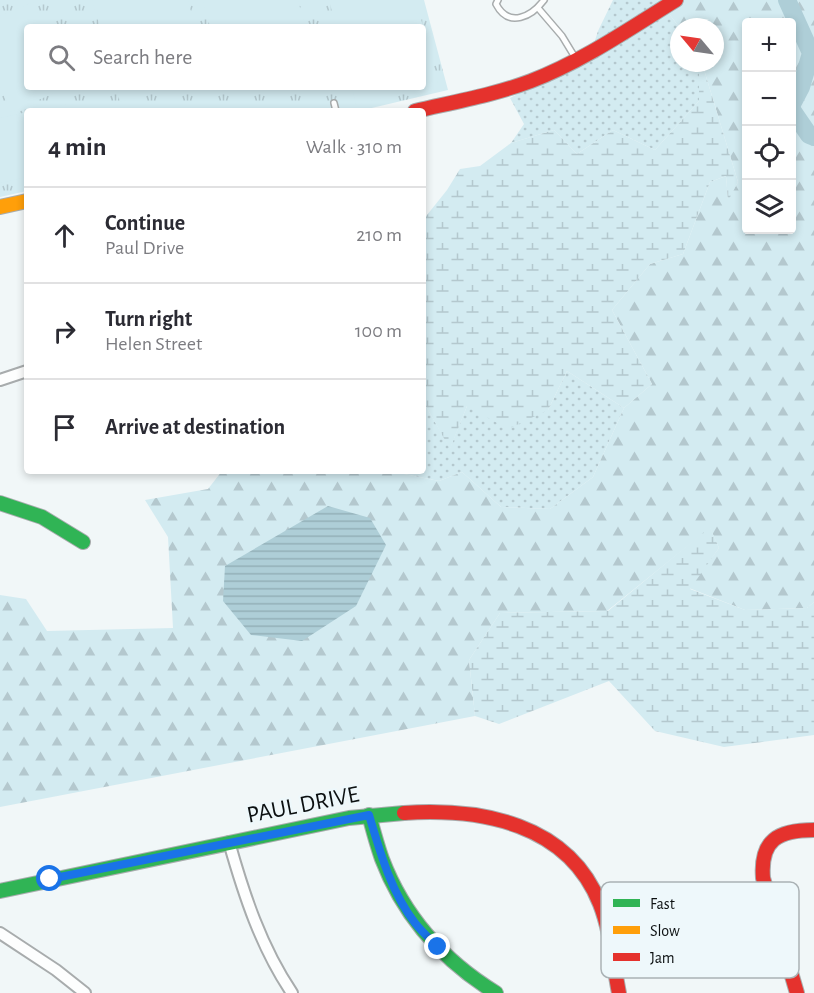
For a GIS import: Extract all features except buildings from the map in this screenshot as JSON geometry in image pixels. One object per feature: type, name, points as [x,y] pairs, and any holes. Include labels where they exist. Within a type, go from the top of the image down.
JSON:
[{"type":"street","points":[[426,108],[509,89],[577,60],[676,0]]},
{"type":"street","points":[[0,207],[24,202]]},
{"type":"street","points":[[0,380],[24,372]]},
{"type":"street","points":[[0,502],[42,517],[83,542]]},
{"type":"street","name":"PAUL DRIVE","points":[[0,891],[369,815],[419,812],[493,818],[539,833],[557,844],[585,874],[595,892],[601,911]]},
{"type":"street","points":[[369,815],[383,862],[415,922],[462,971],[496,993]]},
{"type":"street","points":[[764,882],[761,864],[763,854],[779,834],[789,830],[814,830]]},
{"type":"street","points":[[229,842],[254,922],[268,952],[292,993]]},
{"type":"street","points":[[0,933],[56,970],[85,993]]},
{"type":"street","name":"PAUL DRIVE","points":[[615,978],[618,993]]},
{"type":"street","points":[[793,978],[797,993]]},
{"type":"lane","points":[[498,0],[496,4],[500,10],[518,18],[528,16],[544,0]]},
{"type":"lane","points":[[538,8],[562,36],[577,60]]},
{"type":"lane","points":[[334,103],[335,108]]},
{"type":"green space","points":[[0,0],[424,0],[448,90],[372,108],[24,108],[24,192],[0,197]]},
{"type":"green space","points":[[92,0],[188,0],[194,24],[99,24]]},
{"type":"green space","points":[[203,0],[298,0],[304,24],[209,24]]},
{"type":"green space","points":[[329,0],[416,0],[422,24],[335,24]]},
{"type":"green space","points":[[613,0],[668,0],[672,18],[670,18],[670,72],[699,72],[699,101],[655,150],[613,130],[577,154],[554,130],[511,143],[524,124],[510,98],[590,56],[598,31]]},
{"type":"green space","points":[[668,0],[814,0],[814,602],[807,608],[745,610],[689,588],[719,548],[710,528],[607,611],[500,613],[469,660],[475,716],[0,807],[0,595],[26,599],[47,631],[173,628],[168,537],[145,500],[208,489],[220,474],[404,474],[439,481],[462,472],[501,507],[550,509],[593,477],[624,408],[652,384],[612,310],[650,264],[683,254],[710,182],[726,176],[728,199],[738,182],[705,72],[724,72],[724,18],[672,18]]},
{"type":"green space","points":[[33,2],[43,24],[24,24],[24,90],[61,90],[11,112],[0,87],[0,16]]},
{"type":"green space","points":[[426,38],[438,83],[426,86]]},
{"type":"green space","points":[[699,72],[705,72],[738,182],[728,201],[726,176],[710,182],[683,254],[650,264],[612,310],[652,384],[624,408],[567,371],[548,410],[508,429],[467,406],[450,449],[426,406],[426,216],[460,169],[480,166],[511,143],[554,130],[577,154],[613,130],[655,150],[699,101]]},
{"type":"green space","points":[[117,90],[165,90],[120,102]]},
{"type":"green space","points":[[353,90],[412,90],[356,105]]},
{"type":"green space","points":[[72,103],[73,108],[48,108]]},
{"type":"green space","points":[[24,113],[24,178],[0,183],[0,118]]},
{"type":"green space","points":[[567,371],[624,408],[593,477],[550,509],[501,507],[462,472],[439,481],[404,474],[426,474],[426,406],[450,448],[467,406],[548,410]]},
{"type":"green space","points":[[710,527],[719,548],[690,589],[745,610],[807,608],[814,602],[814,735],[724,747],[655,731],[609,681],[499,724],[475,716],[469,660],[500,613],[608,611]]},
{"type":"shaded area","points":[[328,506],[370,518],[386,545],[356,606],[302,641],[251,635],[223,601],[225,566]]},
{"type":"waterway","points":[[787,0],[811,53],[796,96]]},
{"type":"waterway","points":[[796,116],[809,135],[814,137]]},
{"type":"traffic: fast","points":[[0,503],[42,517],[83,542]]},
{"type":"traffic: fast","points":[[0,891],[349,818],[404,813]]},
{"type":"traffic: fast","points":[[369,815],[380,854],[391,880],[414,918],[428,936],[459,967],[496,993]]},
{"type":"traffic: slow","points":[[0,207],[24,202]]},
{"type":"traffic: jam","points":[[426,109],[503,90],[550,73],[605,44],[676,0]]},
{"type":"traffic: jam","points":[[404,813],[463,814],[491,818],[519,826],[544,838],[567,855],[586,877],[601,907]]},
{"type":"traffic: jam","points":[[764,882],[763,865],[768,846],[781,835],[814,830]]},
{"type":"traffic: jam","points":[[616,978],[619,993]]},
{"type":"traffic: jam","points":[[793,978],[797,993]]},
{"type":"route","points":[[50,879],[369,815],[383,862],[398,893],[415,922],[438,947]]}]
